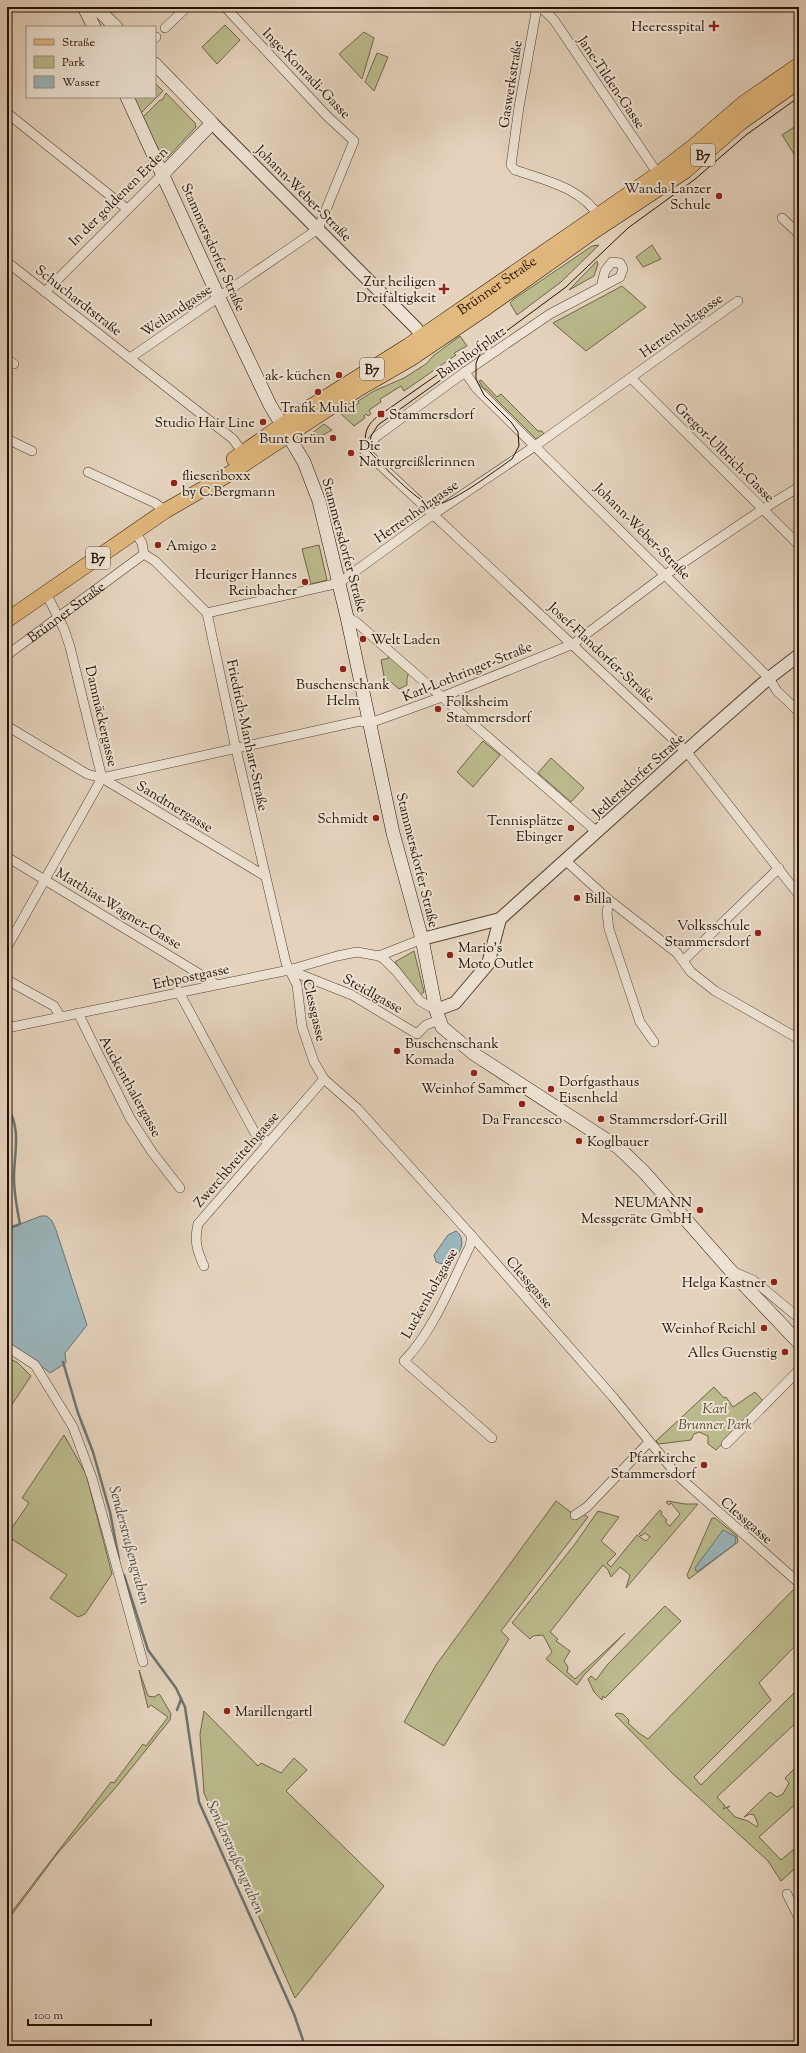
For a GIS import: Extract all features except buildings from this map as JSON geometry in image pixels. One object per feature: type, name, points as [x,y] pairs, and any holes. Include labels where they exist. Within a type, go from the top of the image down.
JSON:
[{"type":"main road","points":[[84,7],[94,26]]},
{"type":"main road","points":[[95,7],[115,26]]},
{"type":"main road","name":"Johann-Weber-Straße","points":[[156,65],[212,123]]},
{"type":"main road","name":"Brünner Straße","points":[[601,220],[694,146],[740,106],[799,65]]},
{"type":"main road","name":"Brünner Straße","points":[[188,496],[223,466],[243,453],[358,389],[601,220],[685,171],[740,123],[799,81]]},
{"type":"main road","name":"Stammersdorfer Straße","points":[[127,98],[164,173],[219,298],[270,405],[304,462],[319,501],[348,617],[393,833],[422,939],[438,1015]]},
{"type":"main road","name":"In der goldenen Erden","points":[[164,173],[212,123]]},
{"type":"main road","name":"Brünner Straße","points":[[7,620],[164,511],[229,474],[285,430]]},
{"type":"main road","points":[[438,1015],[442,1027],[474,1054],[619,1148],[644,1172],[731,1271],[799,1343]]},
{"type":"street","points":[[165,28],[187,7]]},
{"type":"street","name":"Inge-Konradi-Gasse","points":[[225,7],[327,116],[354,141],[318,229]]},
{"type":"street","name":"Gaswerkstraße","points":[[537,7],[519,107],[511,165],[515,170],[576,193],[592,206],[601,220]]},
{"type":"street","name":"Jane-Tilden-Gasse","points":[[541,7],[554,20],[658,174]]},
{"type":"street","points":[[7,113],[127,210]]},
{"type":"street","name":"Johann-Weber-Straße","points":[[212,123],[416,328],[425,341]]},
{"type":"street","name":"In der goldenen Erden","points":[[45,292],[164,173]]},
{"type":"street","points":[[782,218],[799,234]]},
{"type":"street","name":"Weilandgasse","points":[[130,358],[318,229]]},
{"type":"street","name":"Schuchardtstraße","points":[[7,262],[232,440],[243,453]]},
{"type":"street","name":"Bahnhofplatz","points":[[364,450],[377,436],[465,372],[550,314],[601,287]]},
{"type":"street","name":"Herrenholzgasse","points":[[207,613],[339,583],[434,514],[536,446],[738,301]]},
{"type":"street","name":"Johann-Weber-Straße","points":[[465,372],[476,388],[769,678],[778,691],[799,712]]},
{"type":"street","name":"Gregor-Ulbrich-Gasse","points":[[631,378],[799,545]]},
{"type":"street","points":[[7,439],[32,451]]},
{"type":"street","name":"Josef-Flandorfer-Straße","points":[[364,450],[573,644],[686,752],[799,895]]},
{"type":"street","points":[[88,472],[155,504],[164,511]]},
{"type":"street","name":"Karl-Lothringer-Straße","points":[[102,778],[360,721],[370,723],[442,698],[573,644],[665,575],[763,509],[799,487]]},
{"type":"street","points":[[135,532],[142,543],[144,554],[155,561],[207,613]]},
{"type":"street","name":"Brünner Straße","points":[[7,655],[144,554]]},
{"type":"street","name":"Dammäckergasse","points":[[7,947],[102,778],[70,647],[46,593]]},
{"type":"street","name":"Friedrich-Manhart-Straße","points":[[207,613],[265,876],[289,970]]},
{"type":"street","points":[[348,617],[356,622],[597,832]]},
{"type":"street","name":"Jedlersdorfer Straße","points":[[500,919],[769,678],[799,655]]},
{"type":"street","name":"Sandtnergasse","points":[[7,726],[87,774],[102,778],[265,876]]},
{"type":"street","name":"Matthias-Wagner-Gasse","points":[[7,857],[216,984]]},
{"type":"street","points":[[566,861],[609,900],[677,953],[691,972],[715,991],[799,1039]]},
{"type":"street","points":[[683,961],[779,868]]},
{"type":"street","points":[[609,900],[607,913],[609,929],[640,1022],[654,1042]]},
{"type":"street","points":[[500,919],[488,964],[455,1003],[438,1015],[420,1000],[396,971],[379,956],[422,939],[500,919]]},
{"type":"street","name":"Erbpostgasse","points":[[7,1028],[289,970],[337,956],[357,952],[379,956]]},
{"type":"street","name":"Steidlgasse","points":[[289,970],[352,995],[417,1034],[438,1015]]},
{"type":"street","name":"Clessgasse","points":[[289,970],[297,985],[302,1027],[314,1062],[324,1079],[358,1109],[472,1236],[613,1397],[677,1475],[799,1583]]},
{"type":"street","points":[[7,980],[54,1006],[60,1016]]},
{"type":"street","points":[[179,992],[256,1135],[269,1142]]},
{"type":"street","name":"Auckenthalergasse","points":[[78,1013],[130,1118],[152,1152],[180,1188]]},
{"type":"street","name":"Zwerchbreitelngasse","points":[[204,1266],[196,1250],[196,1234],[198,1224],[324,1079]]},
{"type":"street","name":"Luckenholzgasse","points":[[472,1236],[470,1246],[429,1326],[417,1346],[404,1361],[492,1438]]},
{"type":"street","points":[[731,1271],[753,1280],[799,1318]]},
{"type":"street","points":[[7,1347],[35,1365],[73,1427],[92,1478],[144,1662]]},
{"type":"street","points":[[726,1444],[799,1370]]},
{"type":"street","points":[[575,1515],[587,1507],[649,1442]]},
{"type":"street","points":[[787,1894],[799,1918]]},
{"type":"green space","points":[[225,25],[240,40],[217,64],[202,47]]},
{"type":"green space","points":[[364,32],[374,38],[362,79],[339,54]]},
{"type":"green space","points":[[377,53],[388,57],[374,91],[365,82]]},
{"type":"green space","points":[[156,84],[163,91],[156,98]]},
{"type":"green space","points":[[166,93],[195,123],[196,127],[168,157],[163,159],[142,118],[159,101],[163,99]]},
{"type":"green space","points":[[134,98],[156,98],[141,113]]},
{"type":"green space","points":[[799,124],[799,162],[782,135]]},
{"type":"green space","points":[[599,245],[561,282],[517,315],[510,303],[514,299],[592,246]]},
{"type":"green space","points":[[652,245],[661,259],[643,267],[636,257]]},
{"type":"green space","points":[[597,261],[598,264],[594,276],[569,290]]},
{"type":"green space","points":[[622,286],[646,307],[586,351],[553,323]]},
{"type":"green space","points":[[460,336],[467,346],[454,353],[456,355],[404,391],[401,386],[380,399],[381,402],[369,410],[371,414],[368,416],[366,414],[364,416],[365,418],[354,426],[340,413],[343,410],[345,412],[359,403],[358,401],[374,391],[404,378],[426,364],[433,356]]},
{"type":"green space","points":[[481,380],[497,397],[501,394],[538,431],[542,431],[544,434],[536,439],[486,389],[484,389],[479,381]]},
{"type":"green space","points":[[324,424],[332,430],[309,443],[307,437]]},
{"type":"green space","points":[[319,545],[327,580],[311,584],[302,549]]},
{"type":"green space","points":[[390,654],[409,672],[407,685],[399,689],[391,682],[385,682],[381,660],[389,658],[388,656]]},
{"type":"green space","points":[[483,741],[500,755],[473,787],[457,772]]},
{"type":"green space","points":[[551,758],[584,788],[571,802],[538,773]]},
{"type":"green space","points":[[414,951],[424,992],[420,995],[395,962]]},
{"type":"green space","points":[[7,1357],[18,1363],[31,1376],[7,1412]]},
{"type":"green space","name":"Karl Brunner Park","points":[[714,1387],[724,1398],[726,1397],[733,1407],[755,1392],[764,1402],[716,1450],[708,1444],[708,1436],[699,1432],[694,1434],[691,1440],[659,1444],[656,1441]]},
{"type":"green space","points":[[64,1435],[86,1474],[112,1574],[85,1614],[78,1617],[50,1598],[67,1575],[7,1536],[7,1531],[9,1532],[29,1503],[22,1498]]},
{"type":"green space","points":[[556,1501],[577,1517],[583,1514],[588,1517],[501,1631],[509,1639],[444,1746],[404,1722],[436,1665]]},
{"type":"green space","points":[[668,1501],[685,1504],[698,1504],[626,1588],[630,1575],[620,1567],[611,1577],[608,1570],[603,1565],[550,1632],[558,1639],[556,1641],[570,1651],[564,1661],[568,1667],[567,1672],[575,1679],[625,1633],[584,1675],[577,1685],[546,1659],[552,1652],[543,1635],[533,1636],[530,1639],[512,1623],[575,1544],[598,1511],[619,1517],[601,1541],[616,1554],[607,1563],[611,1567],[637,1535],[646,1541],[650,1537],[645,1533],[641,1536],[639,1534],[660,1510],[662,1512],[661,1514],[667,1520],[665,1522],[670,1526],[680,1514],[671,1503],[669,1505],[666,1502]]},
{"type":"green space","points":[[712,1518],[715,1518],[737,1536],[738,1542],[689,1579],[687,1575]]},
{"type":"green space","points":[[794,1589],[799,1594],[799,1642],[759,1683],[771,1700],[694,1777],[701,1785],[799,1688],[799,1720],[717,1797],[725,1806],[723,1809],[730,1806],[727,1808],[735,1817],[748,1821],[757,1827],[758,1824],[754,1815],[750,1814],[744,1817],[770,1792],[777,1797],[783,1794],[789,1783],[785,1778],[795,1768],[798,1771],[799,1801],[759,1837],[781,1860],[799,1845],[799,1865],[781,1881],[768,1861],[672,1773],[615,1715],[617,1713],[623,1714],[629,1720],[628,1723],[648,1739]]},
{"type":"green space","points":[[665,1606],[681,1621],[605,1698],[603,1696],[602,1700],[594,1692],[588,1679],[591,1676],[596,1680],[607,1665]]},
{"type":"green space","points":[[139,1670],[148,1696],[154,1697],[159,1694],[160,1695],[171,1714],[170,1720],[117,1786],[57,1854],[7,1921],[7,1918],[111,1782],[114,1783],[143,1744],[146,1746],[168,1717],[151,1705],[148,1708]]},
{"type":"green space","points":[[204,1711],[258,1766],[261,1763],[281,1773],[294,1758],[307,1770],[286,1791],[384,1886],[295,1998],[204,1793],[200,1734]]},
{"type":"water","points":[[41,1216],[47,1216],[52,1221],[56,1230],[87,1325],[65,1353],[66,1363],[50,1373],[34,1360],[7,1343],[7,1229]]},
{"type":"water","points":[[456,1231],[462,1240],[462,1245],[458,1255],[450,1263],[445,1265],[436,1262],[434,1255],[448,1235]]},
{"type":"water","points":[[723,1530],[736,1537],[735,1544],[696,1571],[695,1568]]},
{"type":"waterway","name":"Senderstraßengraben","points":[[7,1106],[12,1115],[16,1133],[14,1184],[20,1224],[7,1229]]},
{"type":"waterway","name":"Senderstraßengraben","points":[[63,1362],[78,1413],[93,1452],[110,1512],[119,1559]]},
{"type":"waterway","name":"Senderstraßengraben","points":[[124,1575],[148,1650],[176,1688],[185,1707],[199,1802],[294,2014],[305,2046]]},
{"type":"waterway","points":[[177,1710],[181,1699]]},
{"type":"tram line","points":[[487,340],[377,417],[367,429],[365,438],[371,453],[409,490],[431,505],[448,500],[472,487],[512,459],[519,446],[518,432],[511,422],[484,395],[476,379],[476,363],[482,349],[566,287],[628,228],[694,180],[746,135],[799,97]]},
{"type":"tram line","points":[[370,445],[371,436],[378,425],[463,364],[473,353]]},
{"type":"place","name":"Heeresspital","points":[[714,26]]},
{"type":"place","name":"Wanda Lanzer Schule","points":[[719,196]]},
{"type":"place","name":"Zur heiligen Dreifaltigkeit","points":[[444,289]]},
{"type":"place","name":"ak- küchen","points":[[339,375]]},
{"type":"place","name":"Trafik Mulid","points":[[318,392]]},
{"type":"place","name":"Stammersdorf","points":[[381,414]]},
{"type":"place","name":"Studio Hair Line","points":[[263,422]]},
{"type":"place","name":"Bunt Grün","points":[[333,438]]},
{"type":"place","name":"Die Naturgreißlerinnen","points":[[351,453]]},
{"type":"place","name":"fliesenboxx by C.Bergmann","points":[[174,483]]},
{"type":"place","name":"Amigo 2","points":[[158,545]]},
{"type":"place","name":"Heuriger Hannes Reinbacher","points":[[305,582]]},
{"type":"place","name":"Welt Laden","points":[[363,639]]},
{"type":"place","name":"Buschenschank Helm","points":[[343,669]]},
{"type":"place","name":"Folksheim Stammersdorf","points":[[438,709]]},
{"type":"place","name":"Schmidt","points":[[376,818]]},
{"type":"place","name":"Tennisplätze Ebinger","points":[[571,828]]},
{"type":"place","name":"Billa","points":[[577,898]]},
{"type":"place","name":"Volksschule Stammersdorf","points":[[758,933]]},
{"type":"place","name":"Mario's Moto Outlet","points":[[450,955]]},
{"type":"place","name":"Buschenschank Komada","points":[[397,1051]]},
{"type":"place","name":"Weinhof Sammer","points":[[474,1073]]},
{"type":"place","name":"Dorfgasthaus Eisenheld","points":[[551,1089]]},
{"type":"place","name":"Da Francesco","points":[[522,1104]]},
{"type":"place","name":"Stammersdorf-Grill","points":[[601,1119]]},
{"type":"place","name":"Koglbauer","points":[[579,1141]]},
{"type":"place","name":"NEUMANN Messgeräte GmbH","points":[[700,1210]]},
{"type":"place","name":"Helga Kastner","points":[[774,1282]]},
{"type":"place","name":"Weinhof Reichl","points":[[764,1328]]},
{"type":"place","name":"Alles Guenstig","points":[[785,1352]]},
{"type":"place","name":"Pfarrkirche Stammersdorf","points":[[704,1465]]},
{"type":"place","name":"Marillengartl","points":[[227,1711]]}]
